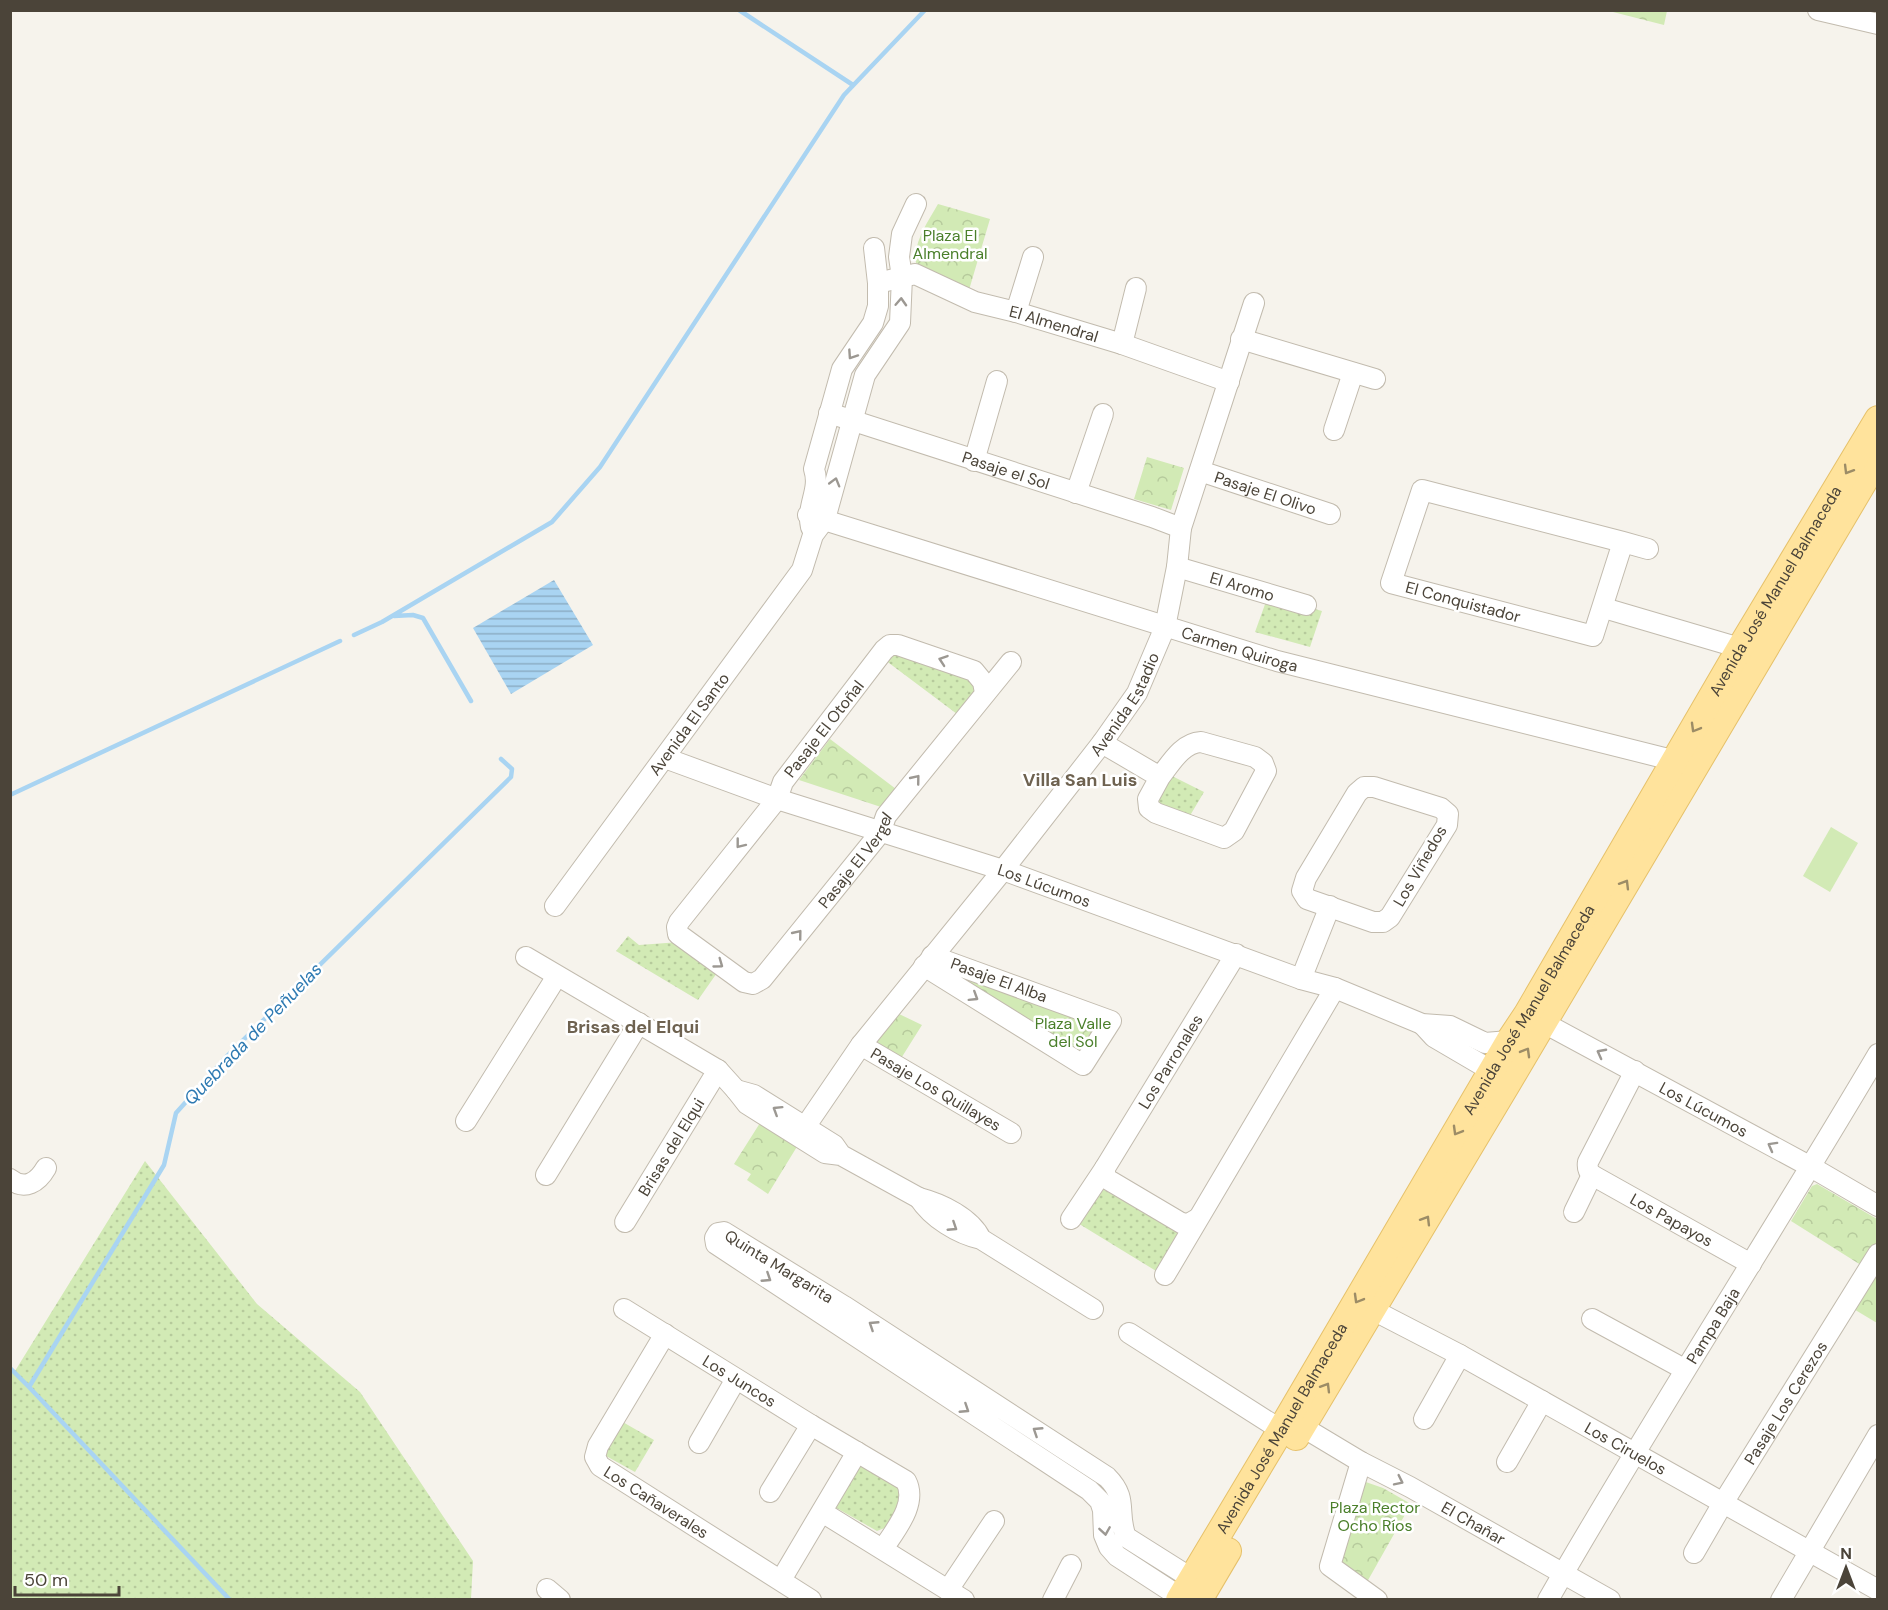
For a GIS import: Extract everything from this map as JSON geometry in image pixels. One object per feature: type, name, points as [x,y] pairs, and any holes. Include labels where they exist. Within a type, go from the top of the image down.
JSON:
[{"type":"main road","name":"Avenida José Manuel Balmaceda","points":[[1187,1594],[1291,1428],[1373,1310],[1500,1076],[1509,1041],[1535,1018],[1740,648],[1878,419]]},
{"type":"main road","name":"Avenida José Manuel Balmaceda","points":[[1291,1428],[1298,1397],[1500,1076],[1878,458]]},
{"type":"street","points":[[1818,10],[1868,18]]},
{"type":"street","name":"Avenida El Santo","points":[[555,906],[802,570],[817,517],[853,421],[865,375],[900,323],[902,277],[899,257],[902,234],[916,204]]},
{"type":"street","name":"Avenida El Santo","points":[[817,517],[818,480],[814,469],[829,413],[842,369],[873,323],[878,306],[874,248]]},
{"type":"street","points":[[1016,312],[1033,257]]},
{"type":"street","name":"El Almendral","points":[[878,282],[915,274],[967,300],[1016,312],[1122,344],[1230,382]]},
{"type":"street","points":[[1122,344],[1136,288]]},
{"type":"street","name":"Avenida Estadio","points":[[805,1127],[861,1045],[1003,870],[1137,693],[1165,627],[1177,567],[1181,528],[1254,303]]},
{"type":"street","points":[[1242,339],[1375,379]]},
{"type":"street","points":[[1334,430],[1353,372]]},
{"type":"street","points":[[974,461],[997,381]]},
{"type":"street","name":"Pasaje el Sol","points":[[829,413],[1181,528]]},
{"type":"street","points":[[1076,494],[1102,414]]},
{"type":"street","name":"Pasaje El Olivo","points":[[1200,471],[1330,514]]},
{"type":"street","name":"El Conquistador","points":[[1623,542],[1604,608],[1593,636],[1391,583],[1422,490],[1623,542],[1648,549]]},
{"type":"street","name":"Carmen Quiroga","points":[[817,517],[1277,661],[1676,761]]},
{"type":"street","name":"El Aromo","points":[[1177,567],[1306,605]]},
{"type":"street","points":[[1604,608],[1740,648]]},
{"type":"street","name":"Pasaje El Otoñal","points":[[678,934],[676,927],[679,922],[777,799],[783,782],[890,645],[898,645],[974,671],[983,682],[985,693]]},
{"type":"street","name":"Pasaje El Vergel","points":[[678,934],[744,982],[753,984],[762,979],[880,833],[886,816],[1011,662]]},
{"type":"street","points":[[1102,742],[1160,777]]},
{"type":"street","points":[[1194,742],[1255,757],[1263,762],[1266,771],[1234,831],[1224,838],[1156,813],[1149,808],[1148,799],[1160,777],[1185,746],[1194,742]]},
{"type":"street","name":"Los Lúcumos","points":[[664,758],[777,799],[1003,870],[1301,979],[1335,988],[1422,1023],[1450,1026],[1485,1043],[1509,1041]]},
{"type":"street","name":"Los Viñedos","points":[[1364,787],[1374,787],[1441,808],[1448,814],[1447,825],[1390,917],[1383,922],[1373,922],[1330,906],[1307,899],[1302,891],[1306,878],[1357,793],[1364,787]]},
{"type":"street","points":[[1301,979],[1330,906]]},
{"type":"street","name":"Los Parronales","points":[[1071,1219],[1105,1168],[1236,954]]},
{"type":"street","points":[[526,957],[718,1070],[747,1104],[825,1154],[842,1155]]},
{"type":"street","name":"Pasaje El Alba","points":[[928,961],[1111,1021],[1083,1065],[928,961]]},
{"type":"street","points":[[466,1121],[557,976]]},
{"type":"street","points":[[1165,1275],[1335,988]]},
{"type":"street","name":"Los Lúcumos","points":[[1535,1018],[1811,1167],[1878,1206]]},
{"type":"street","points":[[546,1175],[639,1023]]},
{"type":"street","name":"Los Lúcumos","points":[[1422,1023],[1434,1037],[1500,1076]]},
{"type":"street","name":"Pasaje Los Quillayes","points":[[861,1045],[1011,1133]]},
{"type":"street","name":"Pampa Baja","points":[[1548,1599],[1633,1453],[1811,1167],[1878,1054]]},
{"type":"street","name":"Brisas del Elqui","points":[[625,1222],[718,1070]]},
{"type":"street","points":[[1574,1212],[1592,1175],[1587,1167],[1588,1162],[1635,1071]]},
{"type":"street","points":[[736,1090],[754,1095],[834,1145],[842,1155],[919,1198],[936,1202],[976,1227],[981,1239],[1093,1309]]},
{"type":"street","points":[[10,1179],[20,1184],[32,1184],[41,1177],[46,1168]]},
{"type":"street","points":[[1105,1168],[1107,1179],[1183,1224],[1197,1219]]},
{"type":"street","name":"Los Papayos","points":[[1592,1175],[1751,1264]]},
{"type":"street","name":"Quinta Margarita","points":[[1187,1594],[1117,1556],[1109,1547],[1104,1535],[1103,1510],[1100,1501],[1089,1490],[934,1388],[838,1313],[724,1232],[718,1233],[716,1244],[838,1313],[945,1371],[1107,1477],[1116,1486],[1120,1495],[1123,1529],[1126,1537],[1187,1594]]},
{"type":"street","name":"Pasaje Los Cerezos","points":[[1694,1553],[1878,1254]]},
{"type":"street","name":"Los Juncos","points":[[624,1309],[906,1481],[910,1489],[907,1511],[883,1550]]},
{"type":"street","name":"Los Ciruelos","points":[[1373,1310],[1460,1355],[1878,1590]]},
{"type":"street","points":[[1592,1319],[1684,1370]]},
{"type":"street","name":"El Chañar","points":[[1129,1333],[1291,1428],[1410,1486],[1610,1599]]},
{"type":"street","name":"Los Cañaverales","points":[[665,1334],[598,1446],[595,1457],[600,1466],[811,1599]]},
{"type":"street","points":[[1424,1419],[1460,1355]]},
{"type":"street","points":[[934,1388],[945,1371]]},
{"type":"street","points":[[699,1443],[736,1379]]},
{"type":"street","points":[[1507,1462],[1542,1401]]},
{"type":"street","points":[[770,1492],[811,1425]]},
{"type":"street","points":[[1781,1599],[1878,1435]]},
{"type":"street","points":[[1046,1462],[1058,1445]]},
{"type":"street","points":[[781,1580],[857,1452]]},
{"type":"street","points":[[1361,1462],[1330,1566],[1377,1599]]},
{"type":"street","points":[[822,1512],[956,1594],[994,1521]]},
{"type":"street","points":[[1053,1599],[1071,1565]]},
{"type":"green space","points":[[1667,10],[1664,25],[1613,12],[1597,11]]},
{"type":"green space","name":"Plaza El Almendral","points":[[938,204],[990,219],[969,290],[916,263],[919,240]]},
{"type":"green space","points":[[1147,457],[1184,468],[1171,510],[1134,499]]},
{"type":"green space","points":[[1268,596],[1322,611],[1310,647],[1255,632]]},
{"type":"green space","points":[[892,651],[972,676],[978,689],[957,714],[885,660]]},
{"type":"green space","points":[[830,739],[896,789],[881,807],[799,780]]},
{"type":"green space","points":[[1172,776],[1204,792],[1188,819],[1154,804]]},
{"type":"green space","points":[[1831,827],[1858,843],[1830,892],[1803,876]]},
{"type":"green space","points":[[628,936],[639,945],[680,942],[719,970],[698,1000],[616,951]]},
{"type":"green space","name":"Plaza Valle del Sol","points":[[942,966],[1099,1023],[1081,1057]]},
{"type":"green space","points":[[897,1013],[922,1025],[900,1060],[870,1045]]},
{"type":"green space","points":[[760,1123],[798,1145],[768,1194],[747,1180],[751,1174],[734,1164]]},
{"type":"green space","points":[[145,1161],[257,1304],[360,1392],[473,1561],[471,1599],[11,1599],[11,1368],[15,1371]]},
{"type":"green space","points":[[1817,1184],[1877,1219],[1877,1323],[1852,1308],[1872,1272],[1791,1221],[1812,1186]]},
{"type":"green space","points":[[1099,1187],[1184,1235],[1161,1274],[1076,1222]]},
{"type":"green space","points":[[621,1421],[654,1440],[635,1472],[606,1456],[606,1447]]},
{"type":"green space","points":[[856,1462],[902,1485],[905,1493],[887,1527],[877,1531],[833,1506]]},
{"type":"green space","name":"Plaza Rector Ocho Ríos","points":[[1360,1480],[1383,1488],[1411,1504],[1367,1582],[1335,1563]]},
{"type":"water","points":[[554,580],[593,645],[511,694],[473,628]]},
{"type":"waterway","points":[[739,10],[853,85]]},
{"type":"waterway","points":[[354,635],[382,622],[552,522],[600,467],[844,95],[925,10]]},
{"type":"waterway","points":[[394,616],[413,615],[423,618],[471,701]]},
{"type":"waterway","points":[[10,795],[340,641]]},
{"type":"waterway","name":"Quebrada de Peñuelas","points":[[230,1600],[29,1387],[164,1165],[176,1113],[228,1055],[511,777],[512,769],[501,759]]},
{"type":"waterway","name":"Quebrada de Peñuelas","points":[[10,1368],[29,1387]]},
{"type":"district","name":"Villa San Luis","points":[[1080,780]]},
{"type":"district","name":"Brisas del Elqui","points":[[633,1027]]}]
